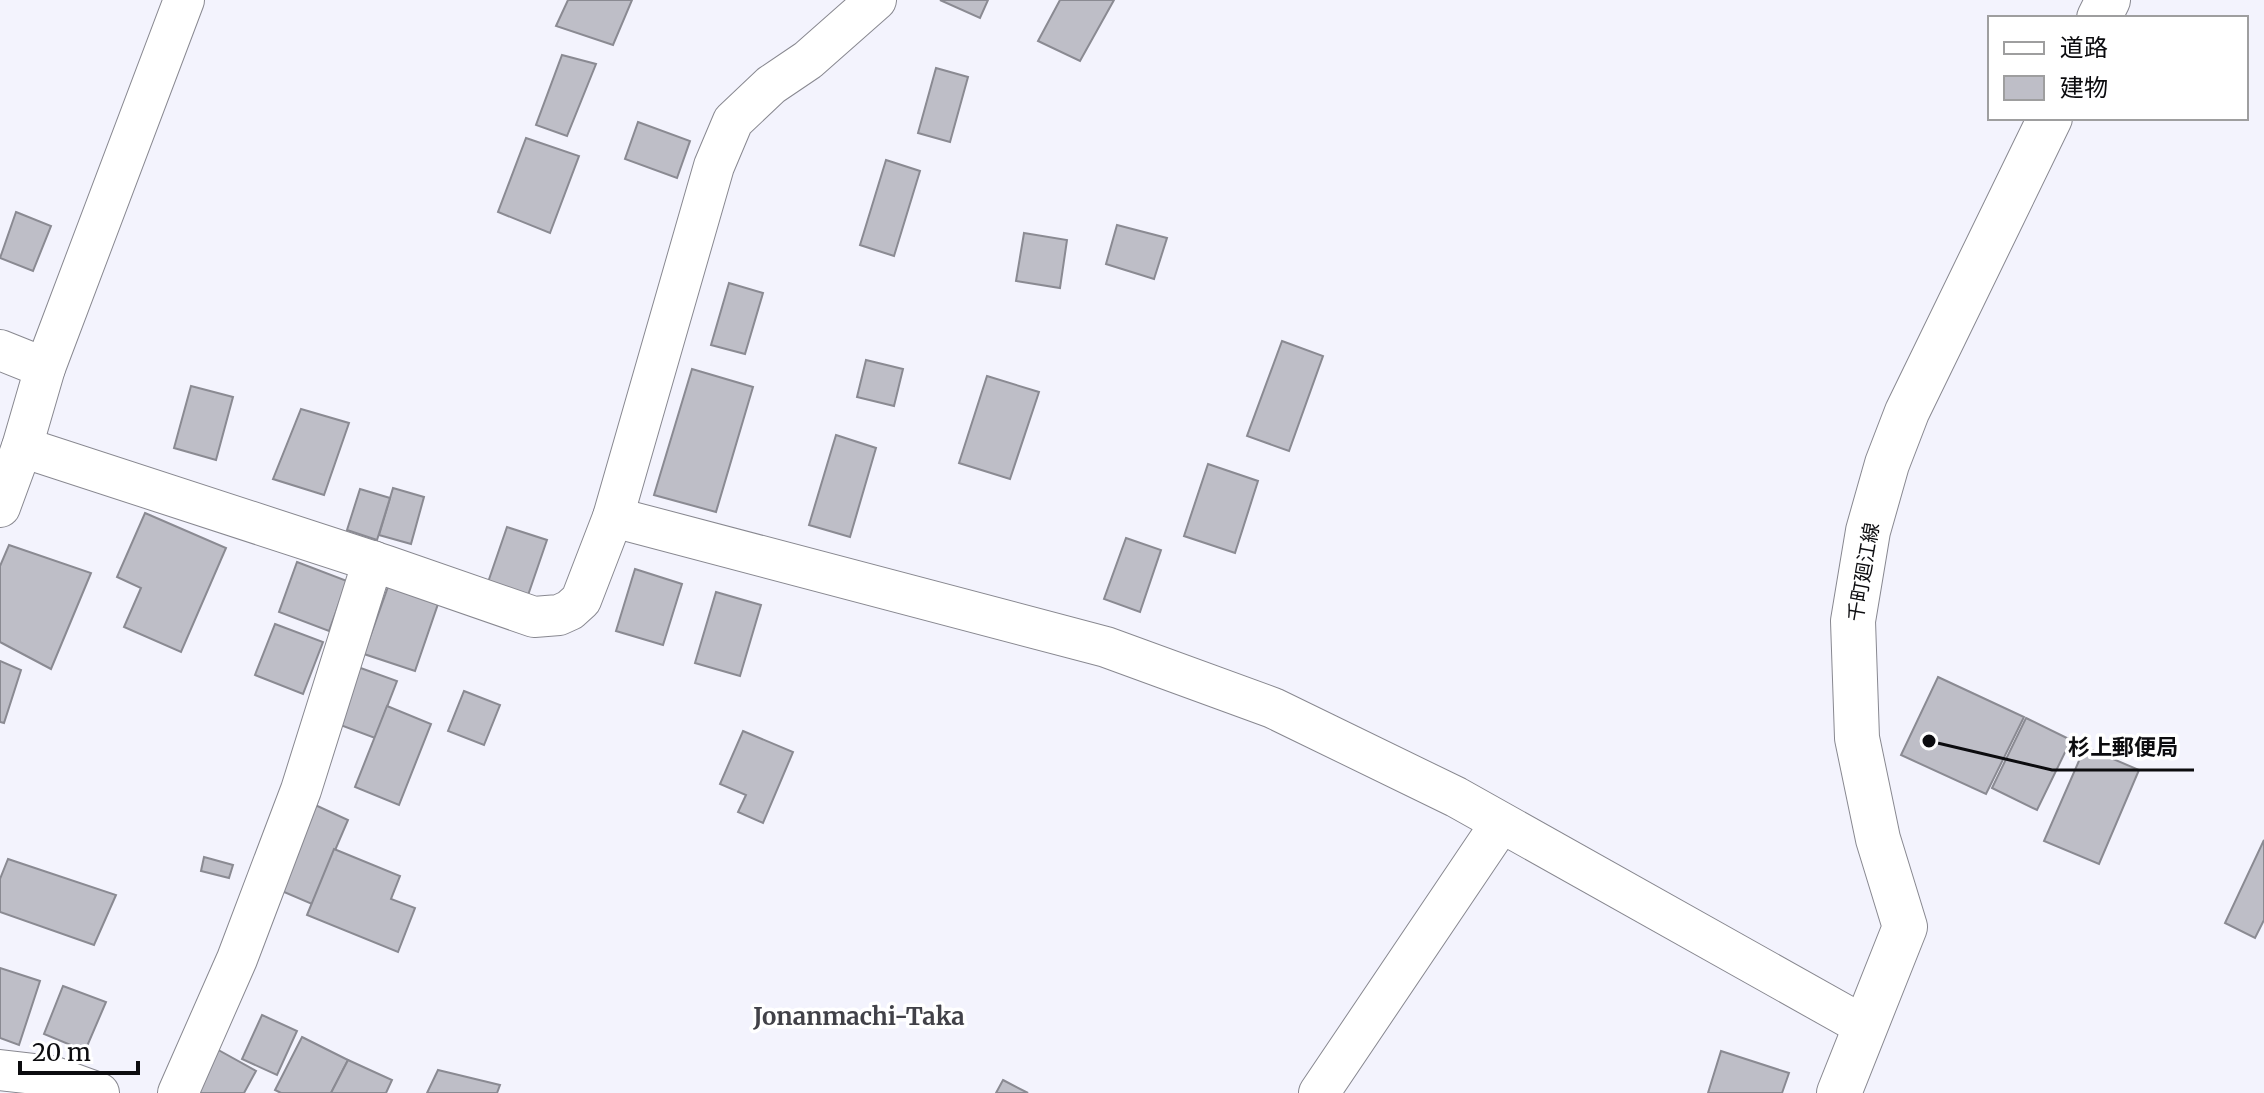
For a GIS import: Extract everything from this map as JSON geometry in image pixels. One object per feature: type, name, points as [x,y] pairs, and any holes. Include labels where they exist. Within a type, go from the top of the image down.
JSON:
[{"type":"main road","name":"千町廻江線","points":[[1839,1093],[1905,927],[1878,839],[1857,738],[1853,621],[1868,531],[1887,464],[1907,412],[2049,120]]},
{"type":"street","points":[[0,507],[22,447],[45,368],[184,0]]},
{"type":"street","points":[[22,447],[373,561],[534,617],[546,618],[570,610],[581,600],[613,517],[714,166],[733,121],[771,85],[808,60],[876,0]]},
{"type":"street","points":[[0,350],[45,368]]},
{"type":"street","points":[[613,517],[1106,647],[1273,708],[1456,797],[1866,1027]]},
{"type":"street","points":[[178,1093],[232,973],[301,790],[373,561]]},
{"type":"street","points":[[1319,1093],[1501,823]]},
{"type":"street","points":[[0,1070],[52,1076],[99,1093]]},
{"type":"building","points":[[568,0],[632,0],[613,45],[556,26]]},
{"type":"building","points":[[940,0],[988,0],[980,18]]},
{"type":"building","points":[[1060,0],[1114,0],[1080,61],[1038,41]]},
{"type":"building","points":[[562,55],[596,64],[567,136],[536,125]]},
{"type":"building","points":[[936,68],[968,77],[950,142],[918,133]]},
{"type":"building","points":[[638,122],[690,141],[677,178],[625,159]]},
{"type":"building","points":[[526,138],[579,156],[550,233],[498,212]]},
{"type":"building","points":[[886,160],[920,171],[894,256],[860,245]]},
{"type":"building","points":[[16,212],[51,226],[33,271],[0,258]]},
{"type":"building","points":[[1117,225],[1167,238],[1154,279],[1106,264]]},
{"type":"building","points":[[1024,233],[1067,240],[1060,288],[1016,281]]},
{"type":"building","points":[[729,283],[763,293],[745,354],[711,345]]},
{"type":"building","points":[[1282,341],[1323,356],[1289,451],[1247,436]]},
{"type":"building","points":[[866,360],[903,369],[894,406],[857,397]]},
{"type":"building","points":[[692,369],[753,387],[716,512],[654,495]]},
{"type":"building","points":[[987,376],[1039,392],[1010,479],[959,463]]},
{"type":"building","points":[[191,386],[233,397],[216,460],[174,448]]},
{"type":"building","points":[[301,409],[349,423],[324,495],[273,479]]},
{"type":"building","points":[[836,435],[876,448],[850,537],[809,525]]},
{"type":"building","points":[[1208,464],[1258,481],[1235,553],[1184,536]]},
{"type":"building","points":[[393,488],[424,497],[411,544],[379,535]]},
{"type":"building","points":[[360,489],[390,498],[377,540],[347,530]]},
{"type":"building","points":[[145,513],[226,548],[181,652],[124,627],[141,588],[117,577]]},
{"type":"building","points":[[507,527],[547,540],[526,601],[486,588]]},
{"type":"building","points":[[1126,538],[1161,550],[1140,612],[1104,599]]},
{"type":"building","points":[[9,545],[91,573],[51,669],[0,642],[0,566]]},
{"type":"building","points":[[297,562],[347,581],[329,631],[279,612]]},
{"type":"building","points":[[635,569],[682,584],[663,645],[616,631]]},
{"type":"building","points":[[389,584],[439,601],[415,671],[364,654]]},
{"type":"building","points":[[716,592],[761,605],[740,676],[695,663]]},
{"type":"building","points":[[275,624],[323,642],[303,694],[255,675]]},
{"type":"building","points":[[0,661],[21,670],[4,723],[0,722]]},
{"type":"building","points":[[355,666],[397,681],[375,738],[335,723]]},
{"type":"building","points":[[1938,677],[2024,717],[1986,794],[1901,755]]},
{"type":"building","points":[[464,691],[500,705],[484,745],[448,731]]},
{"type":"building","points":[[387,706],[431,724],[399,805],[355,787]]},
{"type":"building","points":[[2026,718],[2071,740],[2037,810],[1992,788]]},
{"type":"building","points":[[743,731],[793,752],[763,823],[738,812],[746,795],[720,784]]},
{"type":"building","points":[[2085,747],[2139,770],[2099,864],[2044,841]]},
{"type":"building","points":[[313,804],[348,820],[312,904],[277,889]]},
{"type":"building","points":[[2264,840],[2264,920],[2255,938],[2225,923]]},
{"type":"building","points":[[334,849],[400,876],[391,899],[415,908],[398,952],[307,915]]},
{"type":"building","points":[[204,857],[233,865],[229,878],[201,871]]},
{"type":"building","points":[[8,859],[116,895],[94,945],[0,912],[0,879]]},
{"type":"building","points":[[0,968],[40,981],[19,1045],[0,1038]]},
{"type":"building","points":[[63,986],[106,1002],[85,1051],[44,1034]]},
{"type":"building","points":[[262,1015],[297,1031],[277,1075],[242,1059]]},
{"type":"building","points":[[302,1037],[348,1060],[331,1093],[281,1093],[275,1090]]},
{"type":"building","points":[[213,1047],[256,1071],[244,1093],[187,1093]]},
{"type":"building","points":[[1721,1051],[1789,1073],[1782,1093],[1708,1093]]},
{"type":"building","points":[[348,1060],[392,1080],[386,1093],[331,1093]]},
{"type":"building","points":[[438,1070],[500,1085],[497,1093],[427,1093]]},
{"type":"building","points":[[1003,1080],[1028,1093],[996,1093]]},
{"type":"place","name":"杉上郵便局","points":[[1929,741]]},
{"type":"district","name":"Jonanmachi-Taka","points":[[859,1016]]}]
